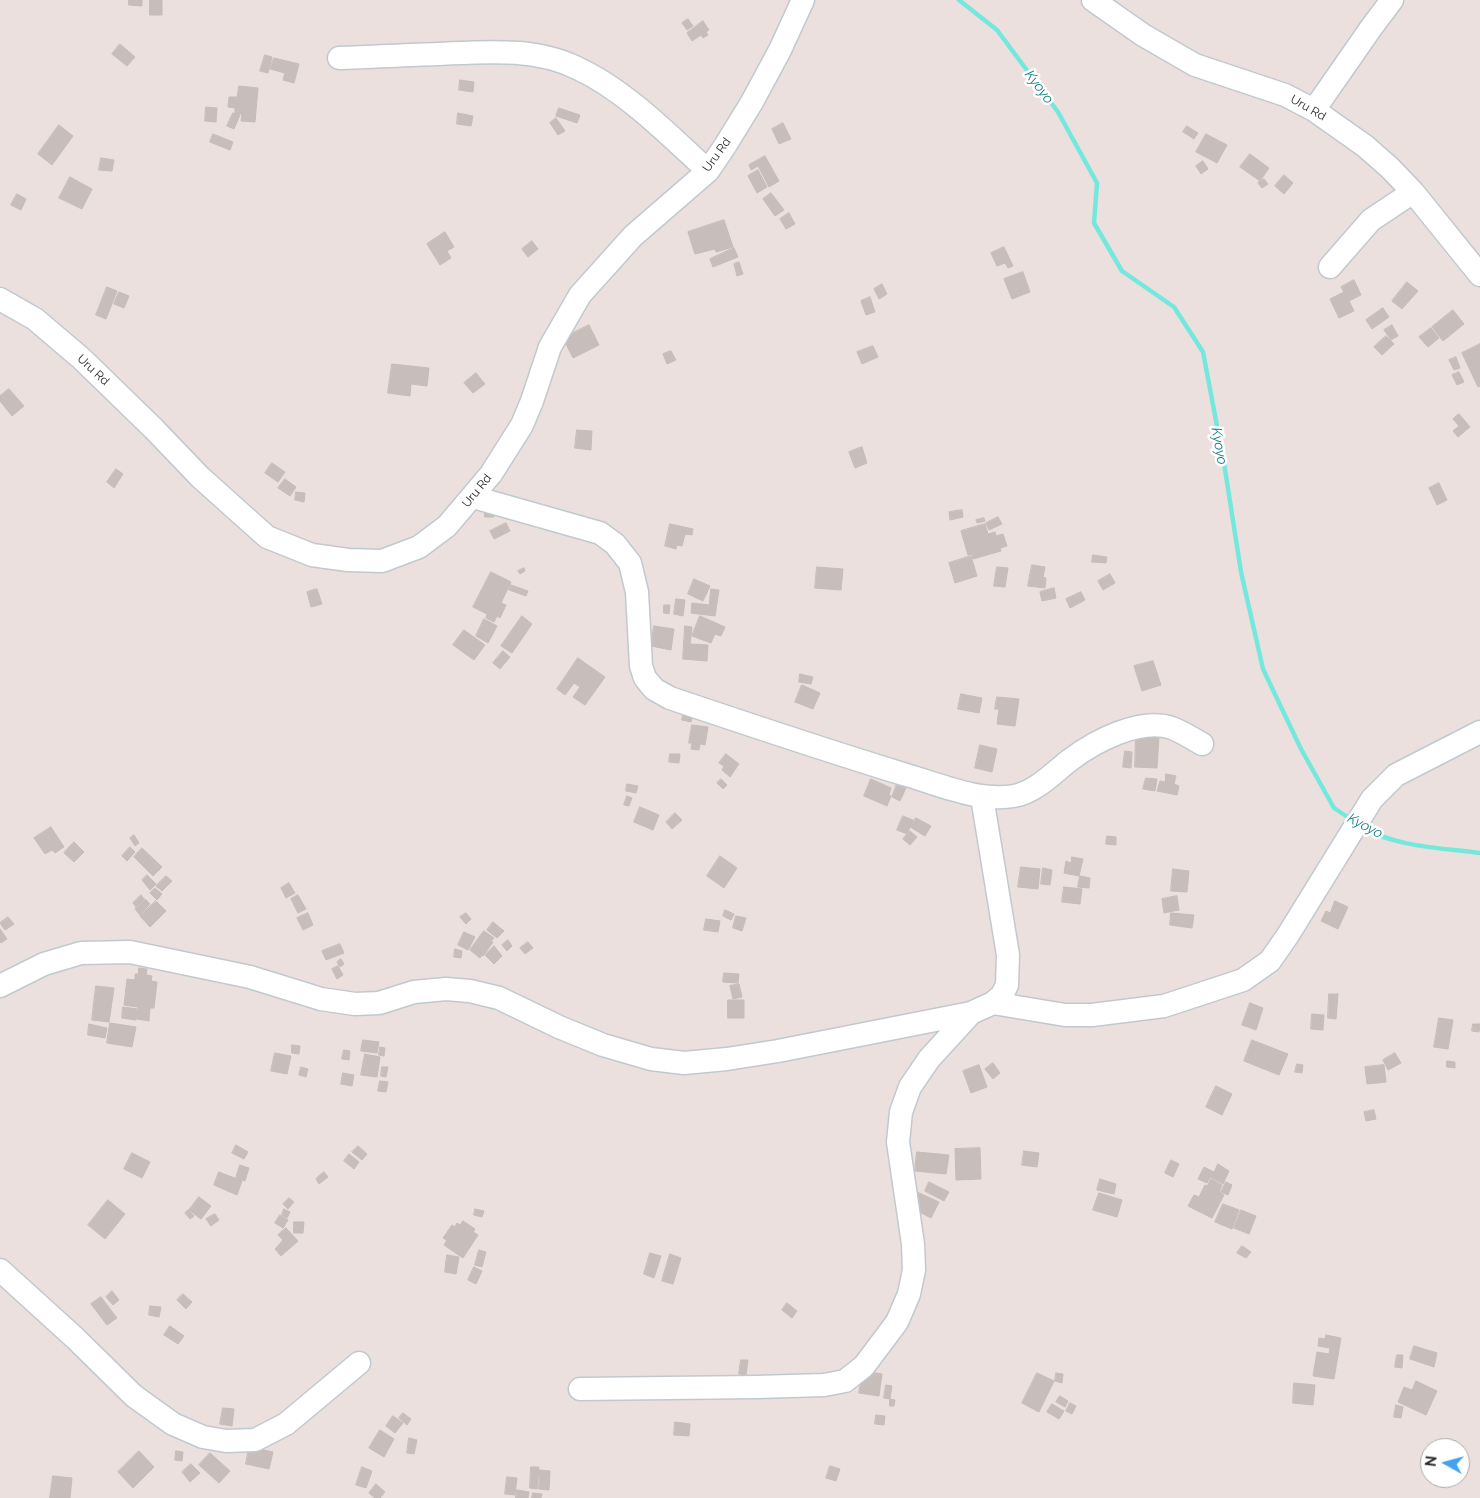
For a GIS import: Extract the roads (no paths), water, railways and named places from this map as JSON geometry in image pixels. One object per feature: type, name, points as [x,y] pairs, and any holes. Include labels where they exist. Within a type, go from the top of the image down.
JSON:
[{"type":"street","name":"Uru Rd","points":[[0,299],[35,319],[82,359],[200,477],[267,537],[312,555],[348,560],[382,561],[419,547],[447,526],[492,474],[522,425],[532,402],[550,347],[580,295],[633,236],[708,171],[752,102],[780,50],[803,0]]},
{"type":"street","name":"Uru Rd","points":[[1093,0],[1143,35],[1194,65],[1285,95],[1314,110],[1365,146],[1413,192],[1480,276]]},
{"type":"street","points":[[1314,110],[1392,0]]},
{"type":"street","points":[[339,58],[502,52],[543,57],[576,67],[614,90],[653,121],[708,171]]},
{"type":"street","points":[[1330,267],[1371,220],[1413,192]]},
{"type":"street","points":[[473,498],[600,533],[616,544],[630,563],[637,592],[641,666],[645,678],[654,689],[670,698],[820,749],[982,797],[1015,796],[1050,777],[1071,759],[1092,746],[1111,736],[1144,725],[1171,728],[1202,744]]},
{"type":"street","points":[[993,1003],[1065,1015],[1092,1015],[1164,1006],[1243,980],[1270,961],[1372,799],[1396,775],[1480,732]]},
{"type":"street","points":[[0,986],[44,964],[81,953],[130,952],[250,977],[321,999],[355,1004],[379,1003],[414,992],[446,989],[470,991],[499,998],[603,1045],[651,1059],[684,1063],[778,1051],[971,1013],[993,1003],[1002,995],[1007,985],[1008,955],[982,797]]},
{"type":"street","points":[[580,1389],[824,1384],[846,1381],[864,1366],[898,1322],[909,1294],[914,1270],[913,1244],[898,1142],[901,1112],[910,1087],[929,1059],[971,1013]]},
{"type":"street","points":[[0,1270],[75,1338],[134,1396],[173,1424],[203,1437],[226,1441],[255,1440],[286,1424],[359,1363]]},
{"type":"waterway","name":"Kyoyo","points":[[959,0],[997,30],[1058,112],[1097,183],[1094,223],[1122,271],[1174,307],[1203,352],[1224,463],[1241,572],[1263,669],[1301,749],[1334,808],[1352,820]]},
{"type":"waterway","name":"Kyoyo","points":[[1363,827],[1375,834],[1404,843],[1480,853]]}]
